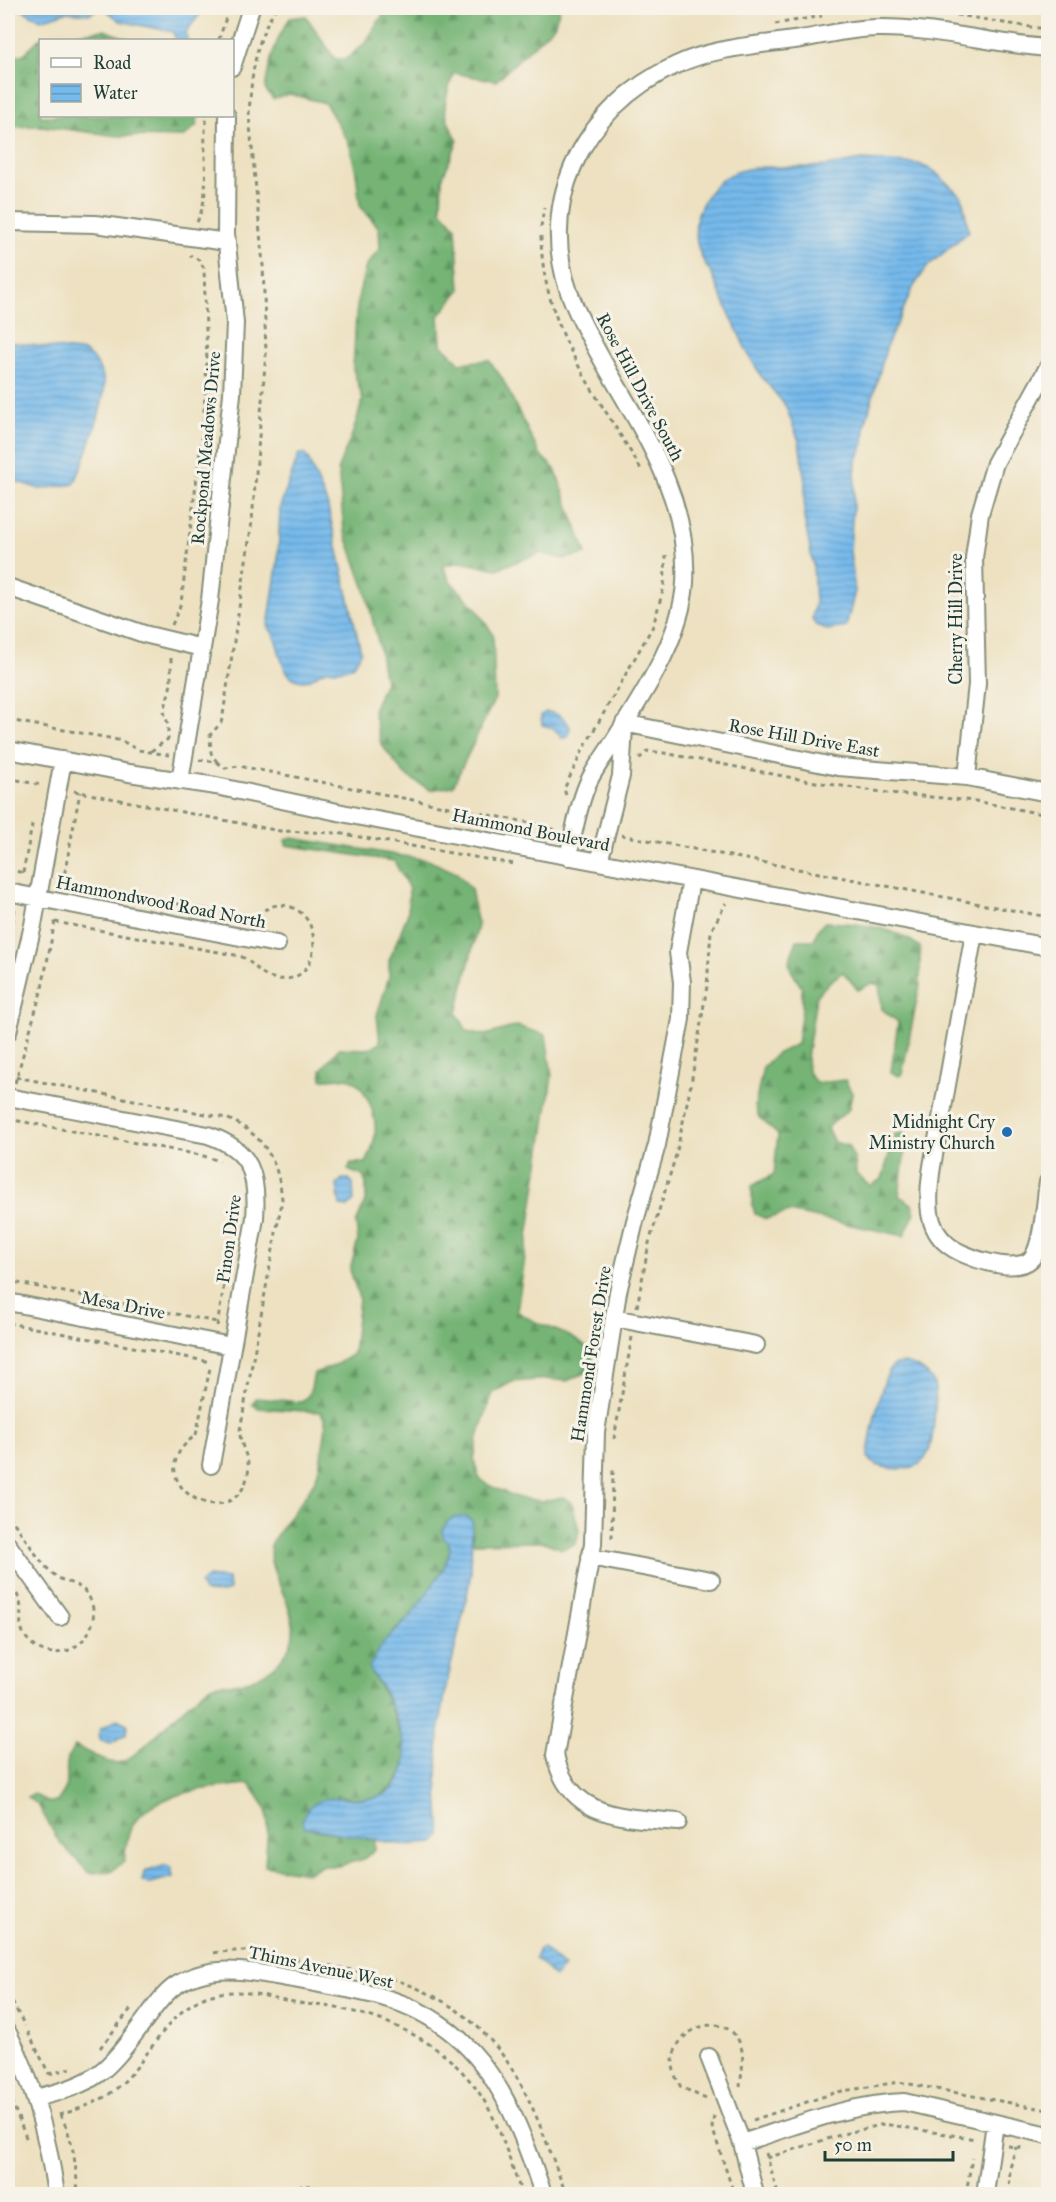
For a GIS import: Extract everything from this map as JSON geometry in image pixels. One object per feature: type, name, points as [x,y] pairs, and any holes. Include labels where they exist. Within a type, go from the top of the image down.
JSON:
[{"type":"street","points":[[234,61],[251,8]]},
{"type":"street","name":"Rose Hill Drive South","points":[[568,857],[567,829],[588,783],[624,723],[675,627],[685,584],[684,550],[676,506],[654,449],[598,354],[575,307],[563,275],[558,242],[561,200],[572,166],[588,136],[609,111],[651,79],[678,64],[721,51],[873,28],[918,28],[1023,46],[1048,48]]},
{"type":"street","name":"Rockpond Meadows Drive","points":[[180,781],[219,527],[232,394],[235,323],[227,242],[225,161],[227,117]]},
{"type":"street","points":[[8,222],[95,224],[227,242]]},
{"type":"street","name":"Cherry Hill Drive","points":[[968,777],[977,684],[974,558],[980,514],[995,463],[1048,368]]},
{"type":"street","points":[[8,586],[144,634],[202,648]]},
{"type":"street","name":"Rose Hill Drive South","points":[[599,862],[621,776],[624,723]]},
{"type":"street","name":"Rose Hill Drive East","points":[[624,723],[838,767],[968,777],[1048,793]]},
{"type":"street","name":"Hammond Boulevard","points":[[8,750],[1048,947]]},
{"type":"street","points":[[8,1032],[39,897],[63,760]]},
{"type":"street","name":"Hammond Forest Drive","points":[[678,1822],[631,1817],[589,1807],[569,1791],[558,1768],[555,1755],[590,1557],[596,1432],[614,1318],[634,1221],[657,1144],[681,1019],[682,981],[678,952],[691,880]]},
{"type":"street","name":"Hammondwood Road North","points":[[13,893],[277,944]]},
{"type":"street","points":[[974,933],[933,1166],[930,1212],[934,1230],[947,1244],[967,1257],[1008,1266],[1022,1264],[1032,1258],[1039,1240],[1048,1182]]},
{"type":"street","name":"Pinon Drive","points":[[9,1097],[208,1135],[223,1140],[240,1152],[253,1172],[257,1189],[255,1218],[211,1465]]},
{"type":"street","name":"Mesa Drive","points":[[8,1302],[231,1346]]},
{"type":"street","points":[[614,1318],[756,1344]]},
{"type":"street","points":[[8,1545],[60,1617]]},
{"type":"street","points":[[590,1557],[711,1580]]},
{"type":"street","name":"Thims Avenue West","points":[[35,2098],[91,2080],[114,2061],[169,1992],[198,1975],[237,1969],[340,1988],[383,1998],[421,2012],[467,2045],[509,2103],[524,2136],[543,2194]]},
{"type":"street","points":[[8,2033],[35,2098],[45,2134],[56,2194]]},
{"type":"street","points":[[709,2057],[742,2143],[754,2194]]},
{"type":"street","points":[[742,2143],[849,2109],[879,2103],[904,2102],[1048,2135]]},
{"type":"street","points":[[985,2194],[995,2123]]},
{"type":"path","points":[[219,39],[229,8]]},
{"type":"path","points":[[855,11],[880,8],[930,10],[1048,28]]},
{"type":"path","points":[[774,24],[832,15]]},
{"type":"path","points":[[193,256],[195,227],[204,206],[204,139],[207,117]]},
{"type":"path","points":[[544,203],[542,261],[550,302],[569,351],[646,478]]},
{"type":"path","points":[[149,752],[168,739],[168,724],[164,712],[171,684],[172,621],[181,603],[191,533],[207,363],[204,268],[193,256],[180,253]]},
{"type":"path","points":[[570,801],[563,793],[579,758],[653,626],[664,588],[666,551]]},
{"type":"path","points":[[636,764],[647,751],[664,753],[809,781],[888,793],[975,801],[1048,815]]},
{"type":"path","points":[[218,762],[225,768],[239,766],[536,824],[555,830],[567,829]]},
{"type":"path","points":[[8,778],[280,831],[337,833],[457,856]]},
{"type":"path","points":[[38,795],[40,785]]},
{"type":"path","points":[[9,1097],[42,988],[80,792]]},
{"type":"path","points":[[8,954],[15,914],[13,893],[34,816]]},
{"type":"path","points":[[555,830],[567,829]]},
{"type":"path","points":[[605,833],[1048,917]]},
{"type":"path","points":[[613,1444],[650,1243],[684,1118],[707,986],[708,942],[716,918],[726,905],[726,886]]},
{"type":"path","points":[[8,913],[15,914]]},
{"type":"path","points":[[16,1077],[226,1118],[250,1129],[266,1147],[280,1180],[282,1200],[240,1430],[241,1444],[249,1461],[248,1472],[246,1482],[235,1497],[213,1505],[185,1494],[176,1471],[182,1447],[196,1435],[226,1278]]},
{"type":"path","points":[[8,1119],[200,1155],[213,1158],[227,1166]]},
{"type":"path","points":[[8,1281],[217,1322]]},
{"type":"path","points":[[8,1323],[211,1362]]},
{"type":"path","points":[[609,1561],[613,1464]]},
{"type":"path","points":[[210,1954],[240,1949],[263,1952],[384,1977],[420,1989],[465,2016],[500,2050],[520,2079],[532,2103],[566,2194]]},
{"type":"path","points":[[59,2115],[98,2101],[118,2087],[180,2014],[201,1999],[232,1991],[315,2006],[329,2006],[410,2031],[449,2058],[465,2073],[492,2114],[522,2194]]},
{"type":"path","points":[[93,2056],[135,2004]]},
{"type":"path","points":[[49,2074],[76,2067]]},
{"type":"path","points":[[8,2092],[28,2141]]},
{"type":"path","points":[[768,2158],[843,2134],[884,2124],[1034,2149]]},
{"type":"path","points":[[966,2194],[975,2139]]},
{"type":"path","points":[[1009,2194],[1010,2168],[1016,2147]]},
{"type":"path","points":[[281,2194],[301,2186],[319,2188],[330,2194]]},
{"type":"green space","points":[[387,8],[560,8],[554,26],[496,81],[454,73],[447,92],[445,107],[448,122],[458,140],[442,179],[441,210],[456,227],[460,290],[439,316],[441,344],[460,363],[489,360],[502,378],[540,455],[555,469],[586,554],[564,559],[540,553],[497,569],[460,562],[443,566],[450,581],[476,608],[493,634],[495,698],[453,786],[430,790],[405,775],[381,744],[373,710],[385,682],[365,589],[344,530],[338,468],[353,432],[363,399],[353,369],[356,316],[366,266],[380,248],[379,228],[360,206],[356,172],[349,143],[325,103],[290,94],[273,99],[265,89],[273,52],[290,18],[306,16],[335,59],[346,59],[366,42]]},
{"type":"green space","points":[[104,30],[128,39],[39,39]]},
{"type":"green space","points":[[39,39],[39,117],[198,117],[197,125],[184,137],[117,136],[42,126],[8,127],[8,58],[24,54]]},
{"type":"green space","points":[[292,838],[428,860],[457,873],[471,889],[478,925],[457,1013],[467,1031],[485,1035],[517,1026],[546,1035],[552,1076],[517,1311],[578,1341],[593,1356],[589,1371],[567,1381],[548,1379],[512,1382],[492,1393],[478,1437],[474,1459],[479,1478],[490,1486],[519,1498],[542,1501],[563,1497],[572,1503],[579,1530],[576,1544],[562,1549],[544,1542],[471,1543],[473,1533],[449,1543],[450,1551],[443,1570],[410,1617],[395,1630],[371,1673],[384,1694],[403,1740],[406,1756],[402,1772],[392,1787],[379,1796],[355,1799],[337,1796],[315,1830],[375,1838],[375,1849],[364,1859],[338,1866],[321,1866],[306,1873],[265,1866],[268,1826],[266,1808],[250,1784],[203,1789],[169,1798],[154,1805],[141,1814],[132,1826],[127,1839],[124,1862],[109,1872],[89,1873],[58,1840],[38,1805],[27,1797],[34,1794],[47,1802],[57,1802],[67,1784],[68,1759],[75,1746],[104,1760],[121,1762],[140,1750],[189,1703],[211,1686],[233,1684],[258,1677],[272,1668],[283,1656],[293,1635],[292,1621],[289,1607],[272,1565],[270,1552],[273,1541],[307,1494],[316,1477],[325,1424],[320,1412],[257,1408],[252,1404],[256,1398],[302,1402],[310,1393],[314,1373],[334,1366],[353,1354],[359,1298],[350,1270],[358,1240],[356,1223],[366,1200],[366,1184],[363,1176],[348,1170],[351,1163],[366,1163],[375,1138],[375,1121],[366,1096],[358,1084],[347,1078],[322,1079],[321,1070],[339,1048],[368,1049],[380,1043],[377,1015],[389,977],[389,961],[408,913],[409,889],[394,861],[286,845],[286,840]]},
{"type":"green space","points":[[825,922],[850,923],[887,930],[899,934],[920,947],[920,985],[902,1074],[899,1076],[891,1072],[898,1022],[882,1009],[879,985],[872,983],[858,990],[843,972],[828,983],[816,997],[807,1058],[808,1072],[816,1083],[845,1080],[852,1093],[849,1109],[827,1128],[834,1142],[848,1146],[855,1160],[856,1174],[870,1186],[882,1179],[895,1134],[905,1133],[906,1142],[899,1196],[912,1204],[915,1213],[904,1236],[789,1212],[766,1219],[755,1214],[752,1203],[752,1186],[774,1174],[778,1135],[759,1117],[755,1106],[763,1067],[776,1054],[797,1044],[802,988],[791,970],[789,961],[797,940],[814,940],[818,929]]},
{"type":"water","points":[[18,8],[205,8],[186,32],[187,39],[176,39],[173,32],[120,21],[106,10],[99,9],[89,14],[66,12],[41,20]]},
{"type":"water","points":[[862,160],[919,164],[934,171],[962,197],[969,231],[928,266],[914,286],[887,345],[865,425],[864,443],[856,462],[850,551],[855,591],[846,627],[827,630],[815,624],[812,619],[815,603],[813,564],[804,518],[805,482],[799,441],[785,405],[761,376],[747,352],[702,258],[697,242],[696,226],[699,211],[708,194],[718,182],[730,174],[758,168],[821,166]]},
{"type":"water","points":[[8,342],[85,352],[100,370],[104,383],[102,403],[74,484],[40,489],[8,479]]},
{"type":"water","points":[[299,454],[304,454],[308,459],[327,503],[361,652],[349,668],[325,670],[304,681],[295,679],[284,667],[273,633],[268,627],[278,559],[280,507]]},
{"type":"water","points":[[546,712],[560,716],[565,721],[570,727],[568,737],[562,738],[553,728],[542,725],[541,715]]},
{"type":"water","points":[[342,1179],[349,1179],[353,1183],[354,1201],[348,1207],[340,1206],[337,1185]]},
{"type":"water","points":[[904,1363],[922,1370],[934,1384],[936,1403],[933,1434],[928,1453],[918,1465],[901,1469],[888,1468],[872,1462],[868,1457],[869,1449],[876,1411],[887,1375],[894,1365]]},
{"type":"water","points":[[465,1516],[472,1521],[471,1572],[446,1687],[439,1733],[437,1776],[441,1836],[434,1843],[404,1845],[305,1827],[302,1820],[311,1806],[323,1800],[337,1798],[367,1799],[381,1796],[394,1787],[404,1770],[405,1751],[395,1715],[369,1667],[383,1643],[410,1617],[443,1570],[450,1551],[449,1543],[443,1537],[442,1531],[446,1523],[453,1518]]},
{"type":"water","points":[[208,1577],[228,1579],[229,1590],[223,1593],[204,1592],[200,1584]]},
{"type":"water","points":[[117,1719],[127,1724],[126,1734],[111,1743],[101,1741],[98,1736],[100,1729]]},
{"type":"water","points":[[166,1865],[171,1867],[173,1877],[148,1884],[142,1881],[144,1872]]},
{"type":"water","points":[[543,1948],[564,1967],[555,1977],[535,1958],[539,1949]]},
{"type":"place","name":"Midnight Cry Ministry Church","points":[[1007,1132]]}]
